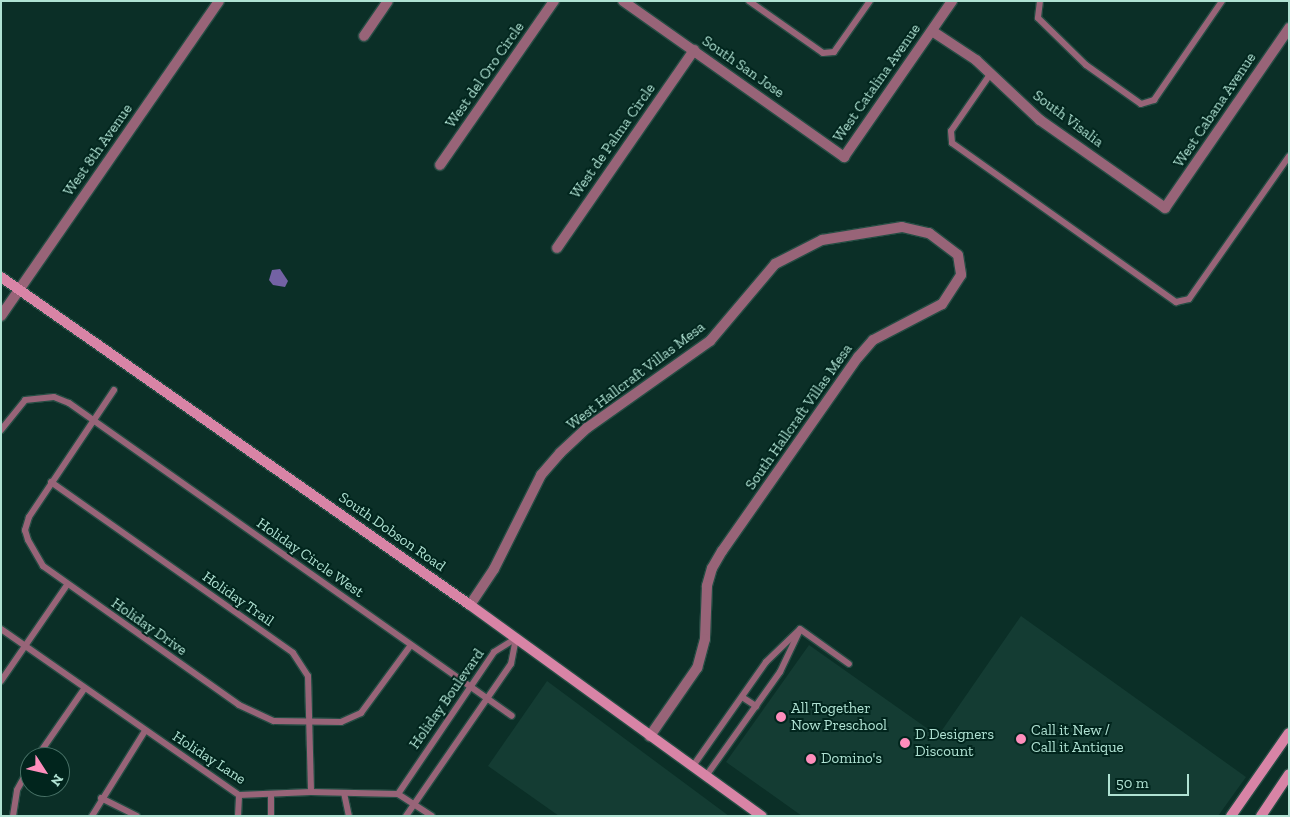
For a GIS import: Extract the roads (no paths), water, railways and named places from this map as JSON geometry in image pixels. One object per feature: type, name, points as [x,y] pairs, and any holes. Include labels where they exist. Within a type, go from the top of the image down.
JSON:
[{"type":"main road","name":"South Dobson Road","points":[[1,277],[470,605],[762,816]]},
{"type":"main road","points":[[1231,816],[1289,732]]},
{"type":"main road","points":[[1261,816],[1289,774]]},
{"type":"street","name":"West 8th Avenue","points":[[1,316],[219,1]]},
{"type":"street","points":[[364,36],[388,1]]},
{"type":"street","name":"West del Oro Circle","points":[[440,165],[554,1]]},
{"type":"street","name":"South San Jose","points":[[624,1],[844,157]]},
{"type":"street","name":"West Catalina Avenue","points":[[844,157],[952,1]]},
{"type":"street","name":"West Cabana Avenue","points":[[1165,208],[1289,28]]},
{"type":"street","name":"South Visalia","points":[[932,31],[991,74],[1040,120],[1165,208]]},
{"type":"street","name":"West de Palma Circle","points":[[557,248],[694,50]]},
{"type":"street","name":"South Hallcraft Villas Mesa","points":[[650,736],[697,668],[705,639],[707,586],[712,568],[858,357],[873,340],[942,304],[961,275],[958,254],[929,233],[914,227],[902,226],[814,244]]},
{"type":"street","name":"West Hallcraft Villas Mesa","points":[[470,605],[494,570],[541,475],[560,453],[587,428],[710,341],[775,264],[814,244]]},
{"type":"lane","points":[[749,1],[823,52],[834,52],[870,1]]},
{"type":"lane","points":[[1040,1],[1038,18],[1086,65],[1141,104],[1154,100],[1222,1]]},
{"type":"lane","points":[[991,74],[951,131],[952,143],[1176,302],[1189,299],[1289,156]]},
{"type":"lane","name":"Holiday Drive","points":[[114,390],[34,505],[25,530],[31,549],[43,566],[67,585],[239,705],[274,720],[341,722],[361,713],[411,645]]},
{"type":"lane","name":"Holiday Circle West","points":[[1,430],[25,400],[54,397],[69,403],[512,716]]},
{"type":"lane","name":"Holiday Trail","points":[[50,482],[293,653],[308,676],[311,792]]},
{"type":"lane","points":[[1,681],[67,585]]},
{"type":"lane","name":"Holiday Lane","points":[[1,629],[239,795],[311,792],[398,794],[432,816]]},
{"type":"lane","points":[[800,629],[849,664]]},
{"type":"lane","points":[[693,766],[766,662],[800,629]]},
{"type":"lane","points":[[706,776],[780,672],[800,629]]},
{"type":"lane","points":[[406,816],[510,664],[516,638]]},
{"type":"lane","name":"Holiday Boulevard","points":[[398,794],[494,652],[516,638]]},
{"type":"lane","points":[[44,747],[84,688]]},
{"type":"lane","points":[[742,696],[756,706]]},
{"type":"lane","points":[[92,816],[101,798],[145,731]]},
{"type":"lane","points":[[13,816],[17,790],[20,785]]},
{"type":"lane","points":[[271,794],[271,816]]},
{"type":"lane","points":[[344,794],[349,816]]},
{"type":"lane","points":[[238,816],[239,795]]},
{"type":"lane","points":[[101,798],[137,816]]},
{"type":"place","name":"All Together Now Preschool","points":[[781,717]]},
{"type":"place","name":"Call it New / Call it Antique","points":[[1021,739]]},
{"type":"place","name":"D Designers Discount","points":[[905,743]]},
{"type":"place","name":"Domino's","points":[[811,759]]}]
